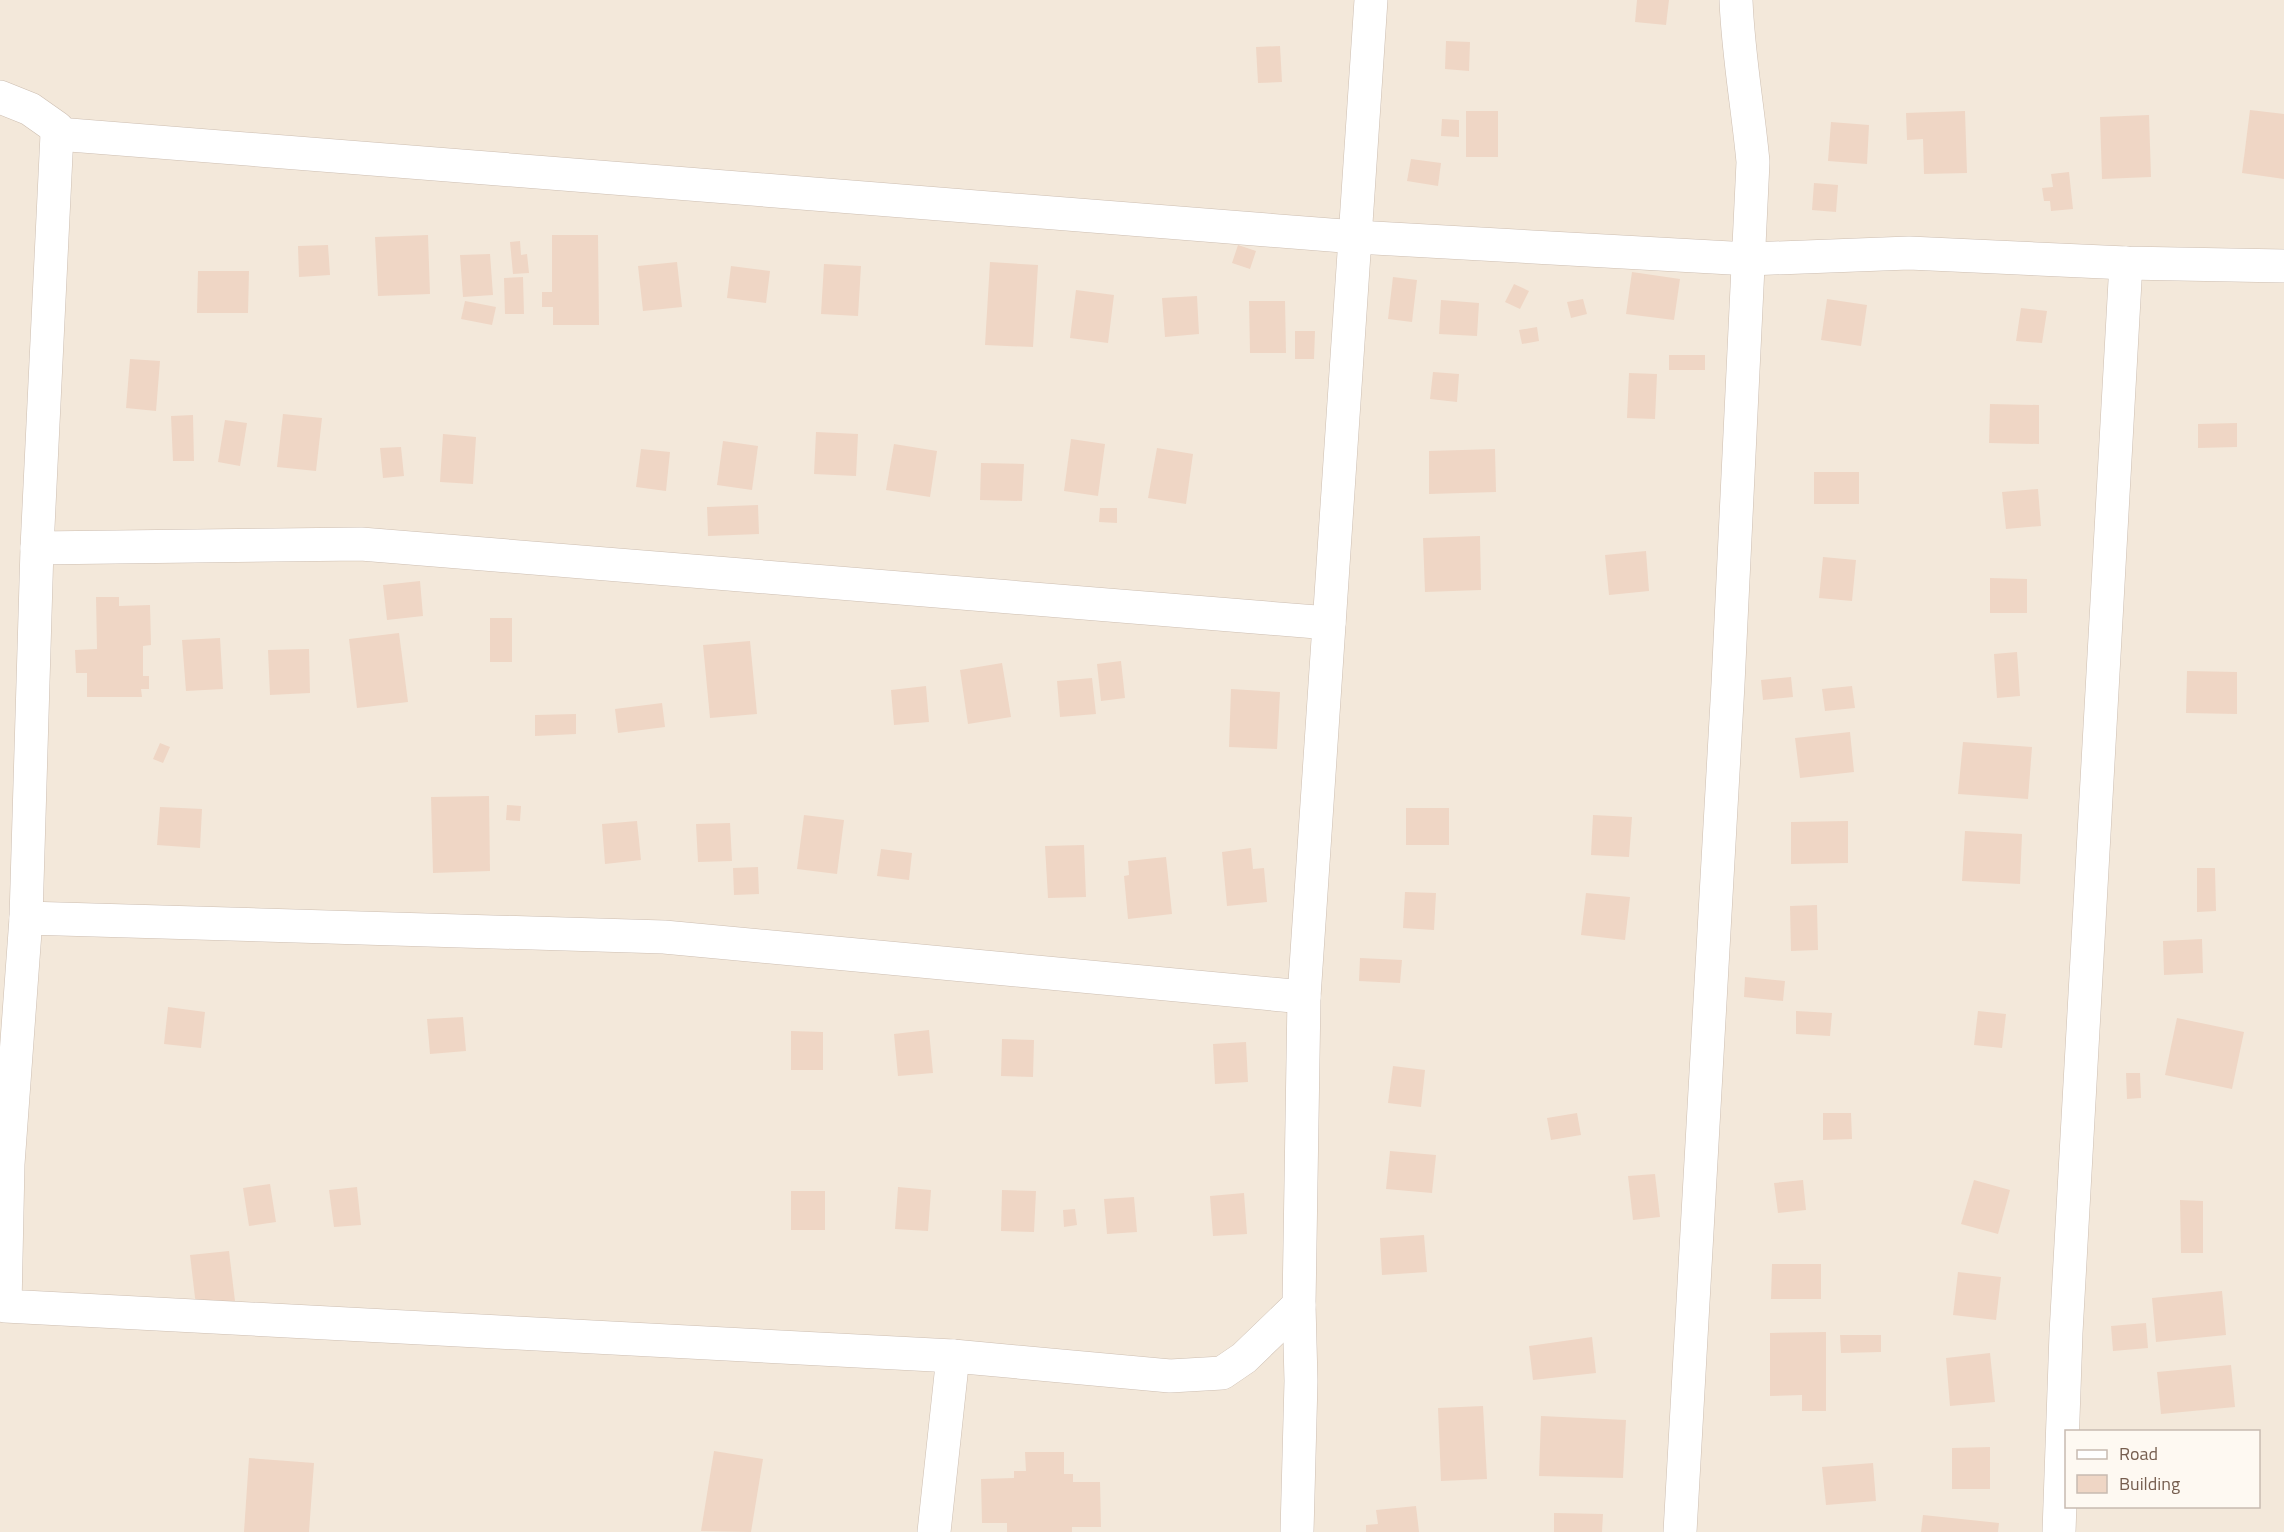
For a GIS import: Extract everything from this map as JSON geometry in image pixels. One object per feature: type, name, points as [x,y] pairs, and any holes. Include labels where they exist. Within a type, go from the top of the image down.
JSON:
[{"type":"street","points":[[1297,1532],[1301,1381],[1299,1305],[1304,998],[1371,0]]},
{"type":"street","points":[[1680,1532],[1753,162],[1746,86],[1737,38],[1736,0]]},
{"type":"street","points":[[0,97],[30,109],[57,128],[37,548],[26,918],[8,1164],[2,1312],[953,1356],[1170,1376],[1222,1373],[1244,1358],[1299,1305]]},
{"type":"street","points":[[57,134],[1356,237],[1749,259],[1909,253],[2126,263],[2284,266]]},
{"type":"street","points":[[2059,1532],[2067,1322],[2126,263]]},
{"type":"street","points":[[37,548],[361,544],[1329,623]]},
{"type":"street","points":[[26,918],[664,937],[1304,998]]},
{"type":"street","points":[[934,1532],[953,1356]]},
{"type":"shaded area","points":[[0,0],[2284,0],[2284,1532],[0,1532]]},
{"type":"building","points":[[1637,0],[1669,0],[1666,25],[1635,22]]},
{"type":"building","points":[[1446,41],[1470,42],[1469,71],[1445,69]]},
{"type":"building","points":[[1280,46],[1282,82],[1258,83],[1256,47]]},
{"type":"building","points":[[2250,110],[2284,114],[2284,179],[2242,173]]},
{"type":"building","points":[[1466,111],[1498,111],[1498,157],[1466,157]]},
{"type":"building","points":[[1965,111],[1967,173],[1924,174],[1923,139],[1907,140],[1906,113]]},
{"type":"building","points":[[2149,115],[2151,177],[2102,179],[2100,117]]},
{"type":"building","points":[[1442,119],[1459,120],[1459,137],[1441,136]]},
{"type":"building","points":[[1831,122],[1869,125],[1867,164],[1828,161]]},
{"type":"building","points":[[1411,159],[1441,163],[1438,186],[1407,181]]},
{"type":"building","points":[[2069,172],[2073,209],[2051,211],[2050,201],[2044,201],[2042,188],[2053,187],[2051,174]]},
{"type":"building","points":[[1814,183],[1838,185],[1836,212],[1812,210]]},
{"type":"building","points":[[428,235],[430,294],[378,296],[375,237]]},
{"type":"building","points":[[552,235],[598,235],[599,325],[553,325],[553,307],[542,307],[542,292],[552,292]]},
{"type":"building","points":[[520,241],[521,255],[527,254],[529,273],[513,274],[510,242]]},
{"type":"building","points":[[328,245],[330,275],[299,277],[298,246]]},
{"type":"building","points":[[1238,245],[1256,251],[1250,269],[1232,263]]},
{"type":"building","points":[[490,254],[493,295],[463,297],[460,255]]},
{"type":"building","points":[[677,262],[682,307],[643,311],[638,266]]},
{"type":"building","points":[[990,262],[1038,265],[1033,347],[985,345]]},
{"type":"building","points":[[824,264],[861,266],[858,316],[821,314]]},
{"type":"building","points":[[731,266],[770,271],[766,303],[727,298]]},
{"type":"building","points":[[198,271],[249,271],[248,313],[197,313]]},
{"type":"building","points":[[1632,272],[1680,279],[1674,320],[1626,314]]},
{"type":"building","points":[[523,277],[524,314],[505,314],[504,278]]},
{"type":"building","points":[[1393,277],[1417,280],[1412,322],[1388,319]]},
{"type":"building","points":[[1514,284],[1529,291],[1520,309],[1505,302]]},
{"type":"building","points":[[1076,290],[1114,295],[1108,343],[1070,338]]},
{"type":"building","points":[[1197,296],[1199,334],[1165,337],[1162,298]]},
{"type":"building","points":[[1583,299],[1587,314],[1571,318],[1567,302]]},
{"type":"building","points":[[1827,299],[1867,305],[1861,346],[1821,340]]},
{"type":"building","points":[[1441,300],[1479,303],[1477,336],[1439,334]]},
{"type":"building","points":[[465,301],[496,307],[492,325],[461,319]]},
{"type":"building","points":[[1249,301],[1285,301],[1286,353],[1250,353]]},
{"type":"building","points":[[2021,308],[2047,311],[2042,343],[2016,341]]},
{"type":"building","points":[[1537,327],[1539,341],[1522,344],[1519,330]]},
{"type":"building","points":[[1295,331],[1315,331],[1314,359],[1295,359]]},
{"type":"building","points":[[1669,355],[1705,355],[1705,370],[1669,370]]},
{"type":"building","points":[[130,359],[160,361],[156,411],[126,408]]},
{"type":"building","points":[[1433,372],[1459,374],[1457,402],[1430,399]]},
{"type":"building","points":[[1629,373],[1657,374],[1655,419],[1627,418]]},
{"type":"building","points":[[1990,404],[2039,405],[2039,444],[1989,443]]},
{"type":"building","points":[[283,414],[322,418],[316,471],[277,467]]},
{"type":"building","points":[[193,415],[194,461],[173,461],[171,416]]},
{"type":"building","points":[[225,420],[247,423],[240,466],[218,462]]},
{"type":"building","points":[[2237,423],[2237,447],[2198,448],[2198,424]]},
{"type":"building","points":[[816,432],[858,434],[856,476],[814,474]]},
{"type":"building","points":[[443,434],[476,437],[473,484],[440,482]]},
{"type":"building","points":[[1071,439],[1105,444],[1098,496],[1064,491]]},
{"type":"building","points":[[723,441],[758,446],[752,490],[717,485]]},
{"type":"building","points":[[894,444],[937,451],[930,497],[886,490]]},
{"type":"building","points":[[401,447],[404,476],[383,478],[380,448]]},
{"type":"building","points":[[1157,448],[1193,454],[1186,504],[1148,498]]},
{"type":"building","points":[[641,449],[670,452],[666,491],[636,487]]},
{"type":"building","points":[[1495,449],[1496,492],[1429,494],[1429,451]]},
{"type":"building","points":[[981,463],[1024,464],[1022,501],[980,500]]},
{"type":"building","points":[[1814,472],[1859,472],[1859,504],[1814,504]]},
{"type":"building","points":[[2038,489],[2041,526],[2006,529],[2002,492]]},
{"type":"building","points":[[758,505],[759,534],[708,536],[707,507]]},
{"type":"building","points":[[1100,508],[1117,508],[1117,523],[1099,522]]},
{"type":"building","points":[[1480,536],[1481,590],[1425,592],[1423,538]]},
{"type":"building","points":[[1646,551],[1649,591],[1609,595],[1605,555]]},
{"type":"building","points":[[1823,557],[1856,560],[1852,601],[1819,598]]},
{"type":"building","points":[[1990,578],[2027,579],[2027,613],[1990,613]]},
{"type":"building","points":[[420,581],[423,616],[387,620],[383,585]]},
{"type":"building","points":[[96,597],[119,597],[119,606],[150,605],[151,645],[143,646],[143,676],[149,676],[149,689],[141,689],[142,697],[87,697],[87,673],[76,673],[75,650],[97,649]]},
{"type":"building","points":[[490,618],[512,618],[512,662],[490,662]]},
{"type":"building","points":[[399,633],[408,702],[357,708],[349,639]]},
{"type":"building","points":[[220,638],[223,689],[186,691],[182,640]]},
{"type":"building","points":[[750,641],[757,714],[710,718],[703,645]]},
{"type":"building","points":[[309,649],[310,693],[270,695],[268,650]]},
{"type":"building","points":[[2017,652],[2020,696],[1997,698],[1994,654]]},
{"type":"building","points":[[1121,661],[1125,698],[1101,701],[1097,664]]},
{"type":"building","points":[[1002,663],[1011,717],[968,724],[960,670]]},
{"type":"building","points":[[2187,671],[2237,672],[2237,714],[2186,713]]},
{"type":"building","points":[[1791,677],[1793,697],[1763,700],[1761,680]]},
{"type":"building","points":[[1092,678],[1096,714],[1060,717],[1057,681]]},
{"type":"building","points":[[926,686],[929,722],[894,725],[891,690]]},
{"type":"building","points":[[1852,686],[1855,708],[1825,711],[1822,689]]},
{"type":"building","points":[[1231,689],[1280,692],[1277,749],[1229,747]]},
{"type":"building","points":[[662,703],[665,727],[618,733],[615,709]]},
{"type":"building","points":[[576,714],[576,734],[535,736],[535,715]]},
{"type":"building","points":[[1850,732],[1854,772],[1800,778],[1795,738]]},
{"type":"building","points":[[1963,742],[2032,747],[2028,799],[1958,794]]},
{"type":"building","points":[[160,743],[170,747],[163,763],[153,759]]},
{"type":"building","points":[[489,796],[490,871],[433,873],[431,797]]},
{"type":"building","points":[[507,805],[521,806],[520,821],[506,820]]},
{"type":"building","points":[[160,807],[202,809],[200,848],[157,845]]},
{"type":"building","points":[[1406,808],[1449,808],[1449,845],[1406,845]]},
{"type":"building","points":[[804,815],[844,820],[837,874],[797,869]]},
{"type":"building","points":[[1593,815],[1632,817],[1629,857],[1591,855]]},
{"type":"building","points":[[637,821],[641,860],[605,864],[602,824]]},
{"type":"building","points":[[1848,821],[1848,863],[1791,864],[1791,822]]},
{"type":"building","points":[[730,823],[732,861],[698,862],[696,824]]},
{"type":"building","points":[[1965,831],[2022,834],[2020,884],[1962,881]]},
{"type":"building","points":[[1084,845],[1086,897],[1048,898],[1045,846]]},
{"type":"building","points":[[1251,848],[1253,869],[1264,868],[1267,902],[1227,906],[1222,852]]},
{"type":"building","points":[[881,849],[912,853],[909,880],[877,876]]},
{"type":"building","points":[[1166,857],[1172,914],[1128,919],[1124,876],[1129,875],[1128,861]]},
{"type":"building","points":[[758,867],[759,894],[734,895],[733,868]]},
{"type":"building","points":[[2197,868],[2215,868],[2216,911],[2197,912]]},
{"type":"building","points":[[1405,892],[1436,893],[1434,930],[1403,928]]},
{"type":"building","points":[[1586,893],[1630,897],[1625,940],[1581,935]]},
{"type":"building","points":[[1817,905],[1818,950],[1791,951],[1790,906]]},
{"type":"building","points":[[2202,939],[2203,973],[2164,975],[2163,941]]},
{"type":"building","points":[[1360,958],[1402,960],[1400,983],[1359,981]]},
{"type":"building","points":[[1745,977],[1785,981],[1783,1001],[1744,997]]},
{"type":"building","points":[[168,1007],[205,1012],[201,1048],[164,1044]]},
{"type":"building","points":[[1796,1011],[1832,1013],[1830,1036],[1796,1034]]},
{"type":"building","points":[[1978,1011],[2006,1014],[2002,1048],[1974,1045]]},
{"type":"building","points":[[463,1017],[466,1051],[430,1054],[427,1019]]},
{"type":"building","points":[[2177,1018],[2244,1032],[2232,1089],[2165,1075]]},
{"type":"building","points":[[929,1030],[933,1073],[898,1076],[894,1034]]},
{"type":"building","points":[[791,1031],[823,1032],[823,1070],[791,1070]]},
{"type":"building","points":[[1002,1039],[1034,1040],[1033,1077],[1001,1076]]},
{"type":"building","points":[[1246,1042],[1248,1082],[1215,1084],[1213,1044]]},
{"type":"building","points":[[1393,1066],[1425,1070],[1421,1107],[1388,1103]]},
{"type":"building","points":[[2126,1073],[2140,1073],[2141,1098],[2127,1099]]},
{"type":"building","points":[[1577,1113],[1581,1135],[1551,1140],[1547,1118]]},
{"type":"building","points":[[1823,1113],[1851,1113],[1852,1139],[1823,1140]]},
{"type":"building","points":[[1390,1151],[1436,1155],[1432,1193],[1386,1189]]},
{"type":"building","points":[[1655,1174],[1660,1217],[1633,1220],[1628,1176]]},
{"type":"building","points":[[1803,1180],[1806,1210],[1778,1213],[1774,1183]]},
{"type":"building","points":[[1974,1180],[2010,1190],[1998,1234],[1961,1224]]},
{"type":"building","points":[[270,1184],[276,1222],[249,1226],[243,1188]]},
{"type":"building","points":[[357,1187],[361,1225],[334,1227],[329,1190]]},
{"type":"building","points":[[898,1187],[931,1190],[928,1231],[895,1229]]},
{"type":"building","points":[[1002,1190],[1036,1191],[1034,1232],[1001,1231]]},
{"type":"building","points":[[791,1191],[825,1191],[825,1230],[791,1230]]},
{"type":"building","points":[[1244,1193],[1247,1234],[1213,1236],[1210,1196]]},
{"type":"building","points":[[1134,1197],[1137,1232],[1107,1234],[1104,1199]]},
{"type":"building","points":[[2180,1200],[2203,1201],[2203,1253],[2181,1253]]},
{"type":"building","points":[[1075,1209],[1077,1225],[1064,1227],[1063,1210]]},
{"type":"building","points":[[1424,1235],[1427,1272],[1382,1275],[1380,1238]]},
{"type":"building","points":[[229,1251],[235,1301],[196,1306],[190,1255]]},
{"type":"building","points":[[1772,1264],[1821,1264],[1821,1299],[1771,1299]]},
{"type":"building","points":[[1958,1272],[2001,1277],[1996,1320],[1953,1315]]},
{"type":"building","points":[[2222,1291],[2226,1335],[2156,1342],[2152,1298]]},
{"type":"building","points":[[2146,1323],[2148,1348],[2113,1351],[2111,1326]]},
{"type":"building","points":[[1826,1332],[1826,1411],[1802,1411],[1802,1395],[1770,1396],[1770,1333]]},
{"type":"building","points":[[1840,1335],[1881,1335],[1881,1352],[1841,1353]]},
{"type":"building","points":[[1592,1337],[1596,1373],[1533,1380],[1529,1346]]},
{"type":"building","points":[[1990,1353],[1995,1402],[1950,1406],[1946,1358]]},
{"type":"building","points":[[2231,1365],[2235,1407],[2161,1414],[2157,1372]]},
{"type":"building","points":[[1483,1406],[1487,1479],[1441,1481],[1438,1408]]},
{"type":"building","points":[[1541,1416],[1626,1420],[1623,1478],[1539,1476]]},
{"type":"building","points":[[1990,1447],[1990,1489],[1952,1489],[1952,1448]]},
{"type":"building","points":[[714,1451],[763,1459],[751,1532],[701,1531]]},
{"type":"building","points":[[1025,1452],[1064,1452],[1064,1474],[1073,1474],[1073,1482],[1100,1482],[1101,1527],[1072,1527],[1072,1532],[1007,1532],[1007,1523],[982,1523],[981,1479],[1014,1478],[1014,1471],[1026,1471]]},
{"type":"building","points":[[249,1458],[314,1463],[309,1532],[244,1532]]},
{"type":"building","points":[[1873,1463],[1876,1501],[1826,1505],[1822,1467]]},
{"type":"building","points":[[1416,1506],[1419,1532],[1366,1532],[1366,1525],[1378,1524],[1376,1510]]},
{"type":"building","points":[[1554,1513],[1603,1514],[1602,1532],[1554,1532]]},
{"type":"building","points":[[1923,1515],[1999,1523],[1998,1532],[1921,1532]]}]
